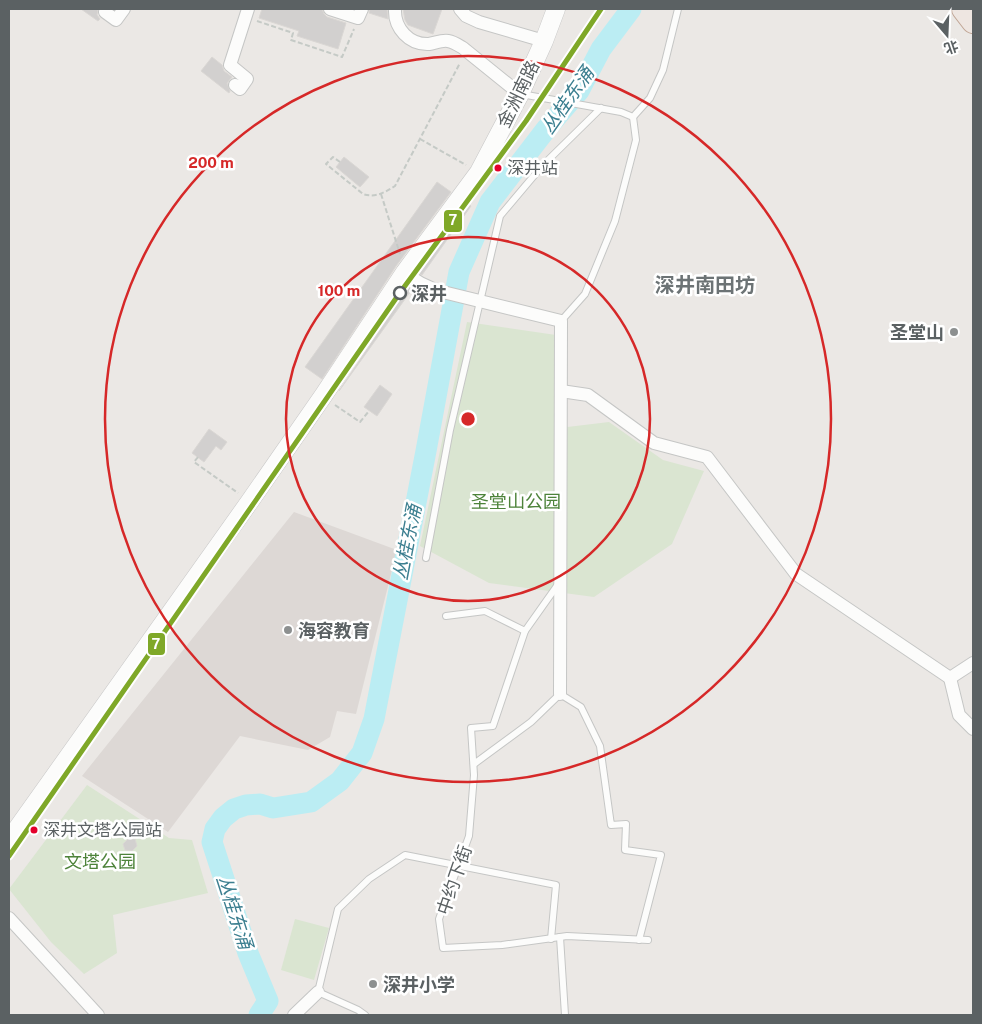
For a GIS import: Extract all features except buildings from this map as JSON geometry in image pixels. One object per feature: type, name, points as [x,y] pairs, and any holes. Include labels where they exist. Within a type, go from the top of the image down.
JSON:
[{"type":"highway","points":[[963,9],[973,22]]},
{"type":"main road","name":"金洲南路","points":[[9,840],[250,501],[323,396],[405,272],[479,172],[520,94],[556,9]]},
{"type":"street","points":[[106,12],[116,20],[124,9]]},
{"type":"street","points":[[330,9],[360,13]]},
{"type":"street","points":[[395,9],[396,22],[400,31],[408,38],[418,43],[428,44],[447,41],[454,43],[520,94]]},
{"type":"street","points":[[460,9],[466,16],[479,22],[544,41]]},
{"type":"street","points":[[235,85],[240,89],[247,79],[230,65],[247,13]]},
{"type":"street","points":[[405,272],[424,286],[443,292],[561,321],[560,694]]},
{"type":"street","points":[[561,391],[588,395],[654,443],[707,457],[796,574],[950,678],[959,715],[973,729]]},
{"type":"street","points":[[950,678],[973,663]]},
{"type":"street","points":[[9,918],[98,1015]]},
{"type":"street","points":[[294,1015],[318,992]]},
{"type":"lane","points":[[561,321],[585,294],[615,221],[636,140],[633,117],[650,98],[663,70],[678,9]]},
{"type":"lane","points":[[520,94],[621,112],[633,117]]},
{"type":"lane","points":[[426,558],[450,430],[500,216],[543,165],[601,108]]},
{"type":"lane","points":[[446,616],[485,610],[526,631],[559,582]]},
{"type":"lane","name":"中约下街","points":[[526,631],[492,726],[471,728],[474,764],[469,836],[439,919],[443,948],[502,945],[567,936],[648,940]]},
{"type":"lane","points":[[474,764],[531,722],[560,694],[581,707],[600,746],[611,825],[626,824],[625,850],[661,855],[639,940]]},
{"type":"lane","points":[[365,1015],[318,992],[338,909],[370,880],[405,854],[556,885],[551,938]]},
{"type":"lane","points":[[560,937],[565,1015]]},
{"type":"path","points":[[247,13],[293,33],[291,40],[342,57],[360,13]]},
{"type":"path","points":[[340,162],[333,157],[326,164],[363,194],[370,196],[381,194],[395,186],[466,51]]},
{"type":"path","points":[[420,139],[479,172]]},
{"type":"path","points":[[381,194],[405,272]]},
{"type":"path","points":[[323,396],[360,422],[369,411]]},
{"type":"path","points":[[198,457],[194,462],[250,501]]},
{"type":"shaded area","name":"海容教育","points":[[294,512],[397,550],[356,714],[337,711],[330,737],[308,750],[240,736],[168,832],[82,776]]},
{"type":"green space","name":"圣堂山公园","points":[[467,322],[556,335],[559,428],[609,422],[663,460],[704,471],[672,544],[594,597],[489,583],[420,546]]},
{"type":"green space","name":"文塔公园","points":[[87,785],[169,838],[192,840],[208,893],[113,915],[117,953],[84,974],[51,942],[9,889]]},
{"type":"green space","points":[[295,919],[329,928],[314,980],[281,970]]},
{"type":"waterway","name":"丛桂东涌","points":[[259,1015],[268,1001],[248,953],[212,842],[215,829],[223,818],[234,809],[246,805],[260,804],[273,808],[311,802],[340,781],[362,753],[374,719],[459,272],[490,202],[547,128],[579,91],[601,49],[631,9]]},
{"type":"transit line","name":"7","points":[[9,856],[399,294],[526,121],[601,9]]},
{"type":"place","name":"深井站","points":[[498,168]]},
{"type":"place","name":"深井","points":[[400,293]]},
{"type":"place","name":"圣堂山","points":[[954,332]]},
{"type":"place","name":"海容教育","points":[[288,630]]},
{"type":"place","name":"深井文塔公园站","points":[[34,830]]},
{"type":"place","name":"深井小学","points":[[373,984]]},
{"type":"district","name":"深井南田坊","points":[[705,285]]}]
